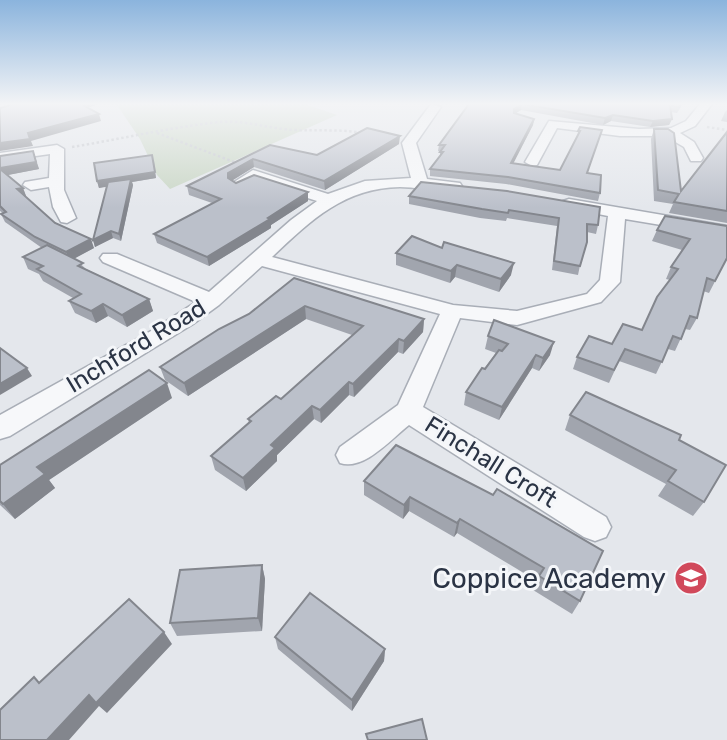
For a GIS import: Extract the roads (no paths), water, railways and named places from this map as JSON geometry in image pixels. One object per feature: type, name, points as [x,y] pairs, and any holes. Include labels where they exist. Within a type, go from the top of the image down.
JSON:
[{"type":"street","points":[[411,139],[420,183]]},
{"type":"street","points":[[516,150],[535,157],[542,139]]},
{"type":"street","points":[[679,139],[699,153]]},
{"type":"street","points":[[0,158],[54,143],[60,165],[54,182],[57,200],[67,218]]},
{"type":"street","points":[[243,176],[330,200]]},
{"type":"street","points":[[31,185],[54,182]]},
{"type":"street","name":"Inchford Road","points":[[0,429],[29,409],[158,337],[212,301],[330,200],[353,189],[420,183],[469,188]]},
{"type":"street","points":[[552,201],[727,231]]},
{"type":"street","points":[[258,259],[452,311],[517,318],[594,298],[610,282],[617,213]]},
{"type":"street","points":[[132,268],[156,255]]},
{"type":"street","points":[[110,258],[212,301]]},
{"type":"street","name":"Finchall Croft","points":[[452,311],[408,411],[595,527]]},
{"type":"street","points":[[350,455],[408,411]]},
{"type":"place","name":"Coppice Academy","points":[[691,578]]}]
